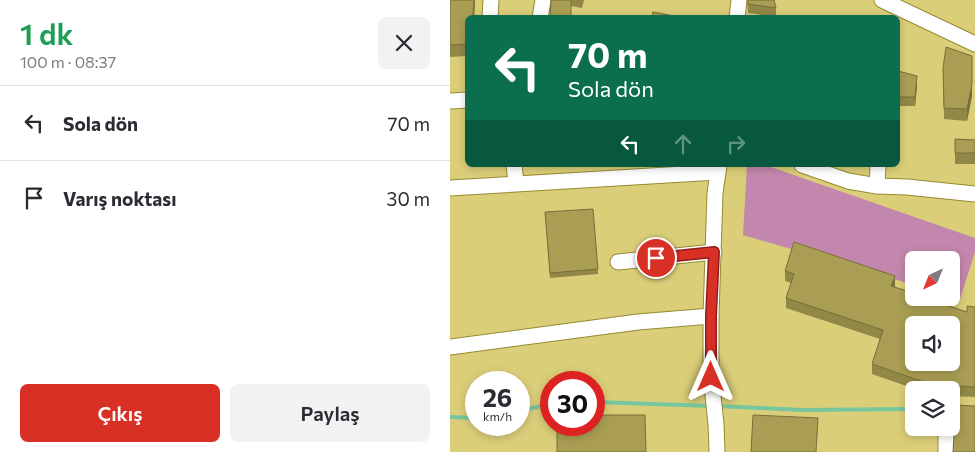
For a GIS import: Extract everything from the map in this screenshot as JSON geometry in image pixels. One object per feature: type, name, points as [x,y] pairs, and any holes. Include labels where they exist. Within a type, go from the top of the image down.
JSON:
[{"type":"street","points":[[490,15],[491,0]]},
{"type":"street","points":[[540,15],[543,0]]},
{"type":"street","points":[[737,15],[739,0]]},
{"type":"street","points":[[882,0],[898,13],[975,44]]},
{"type":"street","points":[[450,101],[465,100]]},
{"type":"street","points":[[514,167],[516,183]]},
{"type":"street","points":[[808,167],[848,181],[877,186],[975,194]]},
{"type":"street","points":[[877,186],[878,167]]},
{"type":"street","points":[[450,188],[655,177],[719,168],[715,193],[711,316],[711,377],[716,424],[716,452]]},
{"type":"street","points":[[618,262],[714,252]]},
{"type":"street","points":[[450,347],[638,322],[711,316]]},
{"type":"street","points":[[946,436],[946,452]]},
{"type":"shaded area","points":[[747,167],[771,167],[975,238],[975,252],[960,299],[960,251],[905,251],[905,282],[743,235]]},
{"type":"building","points":[[450,0],[474,0],[473,15],[465,15],[465,44],[450,45]]},
{"type":"building","points":[[551,0],[571,0],[571,15],[550,15]]},
{"type":"building","points":[[748,0],[774,0],[776,8],[748,4]]},
{"type":"building","points":[[653,12],[669,15],[652,15]]},
{"type":"building","points":[[946,47],[972,56],[972,84],[967,109],[944,108],[943,68]]},
{"type":"building","points":[[900,72],[917,76],[915,97],[900,97]]},
{"type":"building","points":[[955,139],[975,140],[975,153],[955,153]]},
{"type":"building","points":[[593,209],[598,269],[550,273],[545,212]]},
{"type":"building","points":[[794,242],[895,276],[891,286],[905,290],[905,306],[949,306],[967,312],[967,306],[975,307],[975,387],[960,386],[960,381],[921,381],[872,364],[883,330],[786,298],[794,274],[785,271]]},
{"type":"building","points":[[960,405],[975,406],[975,452],[953,452],[954,436],[960,436]]},
{"type":"building","points":[[605,415],[645,415],[646,452],[557,452],[557,436],[605,436]]},
{"type":"building","points":[[753,415],[818,418],[816,452],[751,452]]},
{"type":"waterway","points":[[605,402],[711,406]]},
{"type":"waterway","points":[[530,409],[540,406]]},
{"type":"waterway","points":[[718,406],[801,410],[905,409]]},
{"type":"waterway","points":[[450,417],[465,418]]},
{"type":"route","points":[[656,258],[714,252],[711,377]]}]
